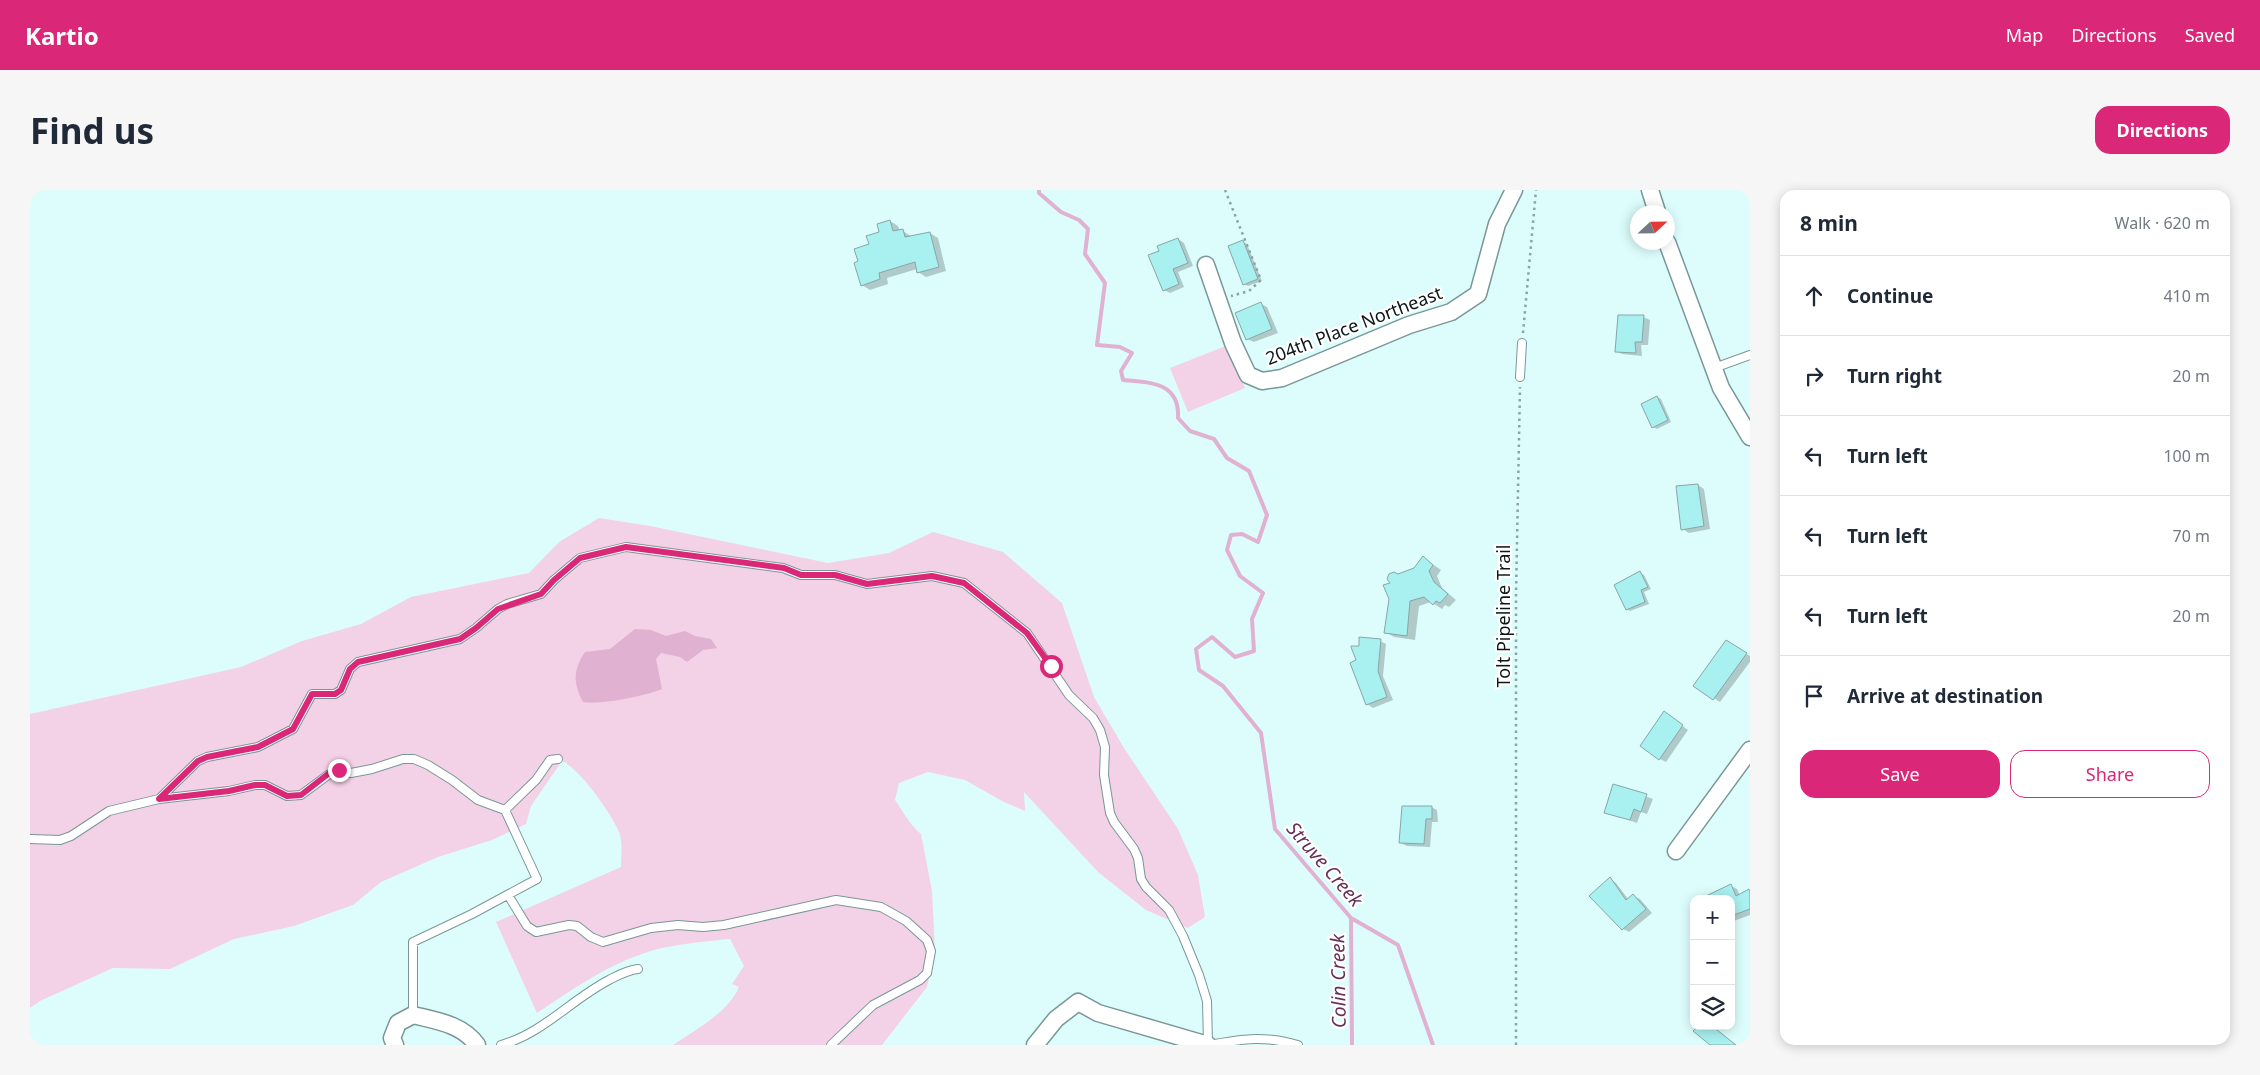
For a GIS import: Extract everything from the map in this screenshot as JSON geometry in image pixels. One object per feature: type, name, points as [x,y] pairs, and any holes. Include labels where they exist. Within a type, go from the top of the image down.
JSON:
[{"type":"street","name":"204th Place Northeast","points":[[1206,266],[1233,343],[1248,375],[1262,381],[1282,378],[1409,325],[1451,312],[1478,294],[1496,224],[1514,190]]},
{"type":"street","points":[[1650,190],[1655,205]]},
{"type":"street","points":[[1669,250],[1722,388],[1750,437]]},
{"type":"street","points":[[1676,850],[1750,750]]},
{"type":"street","points":[[1035,1045],[1056,1019],[1078,1002],[1098,1013],[1208,1045]]},
{"type":"street","points":[[395,1045],[392,1038],[398,1023],[413,1015],[447,1024],[461,1030],[468,1034],[477,1045]]},
{"type":"lane","points":[[1520,377],[1522,343]]},
{"type":"lane","points":[[1714,368],[1750,355]]},
{"type":"lane","points":[[159,799],[198,761],[207,757],[258,747],[293,729],[312,694],[335,694],[341,690],[350,669],[358,662],[460,639],[498,609],[541,594],[580,558],[626,547],[784,568],[801,575],[835,575],[867,584],[932,576],[964,583],[1027,633],[1068,695],[1093,718],[1100,730],[1105,747],[1104,775],[1110,813],[1120,831],[1134,849],[1138,858],[1141,879],[1146,888],[1169,910],[1189,951],[1207,1001],[1208,1045],[1256,1037],[1280,1040],[1298,1045]]},
{"type":"lane","points":[[30,839],[60,840],[71,836],[108,811],[159,799],[229,791],[255,785],[265,785],[287,796],[301,795],[328,774],[339,770],[351,773],[372,769],[403,759],[414,760],[428,765],[478,800],[505,810],[536,879],[413,942],[413,1015]]},
{"type":"lane","points":[[505,810],[536,780],[550,760],[558,759]]},
{"type":"lane","points":[[508,895],[527,926],[536,932],[569,925],[577,926],[591,937],[603,942],[650,928],[678,925],[704,927],[724,925],[836,900],[881,908],[906,921],[927,940],[931,951],[927,973],[920,980],[873,1005],[831,1045]]},
{"type":"lane","points":[[501,1045],[533,1032],[592,989],[629,970],[638,969]]},
{"type":"path","points":[[1218,300],[1249,291],[1261,280],[1225,190]]},
{"type":"path","points":[[1522,343],[1536,190]]},
{"type":"path","name":"Tolt Pipeline Trail","points":[[1516,1045],[1516,595],[1520,377]]},
{"type":"shaded area","points":[[1228,345],[1245,388],[1188,412],[1170,368]]},
{"type":"shaded area","points":[[599,518],[650,526],[828,563],[889,553],[933,532],[1003,552],[1062,603],[1094,697],[1124,748],[1178,829],[1198,875],[1205,917],[1188,928],[1146,910],[1098,872],[1024,792],[1025,811],[1002,801],[965,780],[928,772],[899,783],[895,800],[910,823],[921,834],[932,891],[935,949],[927,987],[882,1045],[673,1045],[719,1013],[734,996],[739,987],[732,984],[744,966],[730,939],[674,946],[628,959],[588,980],[537,1013],[496,922],[621,867],[621,840],[615,824],[586,782],[562,761],[531,806],[526,824],[492,840],[438,857],[381,882],[353,905],[294,926],[234,939],[170,969],[113,968],[40,1001],[30,1008],[30,714],[241,667],[302,641],[361,624],[411,597],[529,573],[559,542]]},
{"type":"shaded area","points":[[635,629],[651,630],[666,636],[685,631],[695,636],[711,639],[717,648],[703,650],[687,662],[680,657],[661,653],[656,659],[662,689],[623,699],[591,703],[583,702],[577,689],[576,671],[585,652],[610,649]]},
{"type":"building","points":[[890,220],[893,231],[903,229],[905,237],[930,232],[939,267],[917,273],[915,262],[879,273],[880,279],[861,286],[854,263],[858,261],[854,249],[869,244],[866,236],[879,232],[877,224]]},
{"type":"building","points":[[1178,238],[1188,263],[1173,269],[1179,284],[1163,291],[1148,255],[1159,251],[1157,246]]},
{"type":"building","points":[[1243,240],[1258,279],[1243,285],[1228,246]]},
{"type":"building","points":[[1261,302],[1272,329],[1246,340],[1235,313]]},
{"type":"building","points":[[1618,315],[1644,315],[1642,342],[1635,342],[1636,353],[1615,352]]},
{"type":"building","points":[[1657,396],[1668,420],[1652,428],[1641,404]]},
{"type":"building","points":[[1698,484],[1704,526],[1681,530],[1676,486]]},
{"type":"building","points":[[1423,556],[1433,565],[1429,571],[1434,582],[1448,594],[1440,603],[1436,601],[1433,605],[1424,597],[1410,601],[1407,636],[1384,633],[1389,599],[1383,585],[1390,583],[1387,579],[1389,574],[1394,572],[1398,574],[1414,568]]},
{"type":"building","points":[[1640,571],[1648,587],[1641,590],[1645,602],[1626,610],[1614,585]]},
{"type":"building","points":[[1359,637],[1381,639],[1378,671],[1387,697],[1366,705],[1350,663],[1356,660],[1351,646],[1359,646]]},
{"type":"building","points":[[1726,640],[1747,653],[1713,700],[1693,686]]},
{"type":"building","points":[[1664,711],[1683,725],[1659,760],[1640,746]]},
{"type":"building","points":[[1613,784],[1647,794],[1641,812],[1634,809],[1630,820],[1604,813]]},
{"type":"building","points":[[1402,806],[1432,806],[1432,819],[1426,819],[1424,844],[1399,843]]},
{"type":"building","points":[[1610,877],[1626,900],[1633,894],[1646,909],[1622,930],[1589,896]]},
{"type":"building","points":[[1731,884],[1736,896],[1749,889],[1750,909],[1735,915],[1735,895],[1708,895]]},
{"type":"building","points":[[1717,1030],[1736,1045],[1710,1045],[1693,1031]]},
{"type":"waterway","name":"Struve Creek","points":[[1039,190],[1039,193],[1061,212],[1079,220],[1088,229],[1085,254],[1105,283],[1097,345],[1120,347],[1132,353],[1121,371],[1123,380],[1153,384],[1169,391],[1177,406],[1178,418],[1190,431],[1214,439],[1227,458],[1249,471],[1267,515],[1258,542],[1242,534],[1231,535],[1227,550],[1240,576],[1263,593],[1252,619],[1254,651],[1235,657],[1212,637],[1196,649],[1199,670],[1223,686],[1261,733],[1275,829],[1351,918],[1398,945],[1433,1045]]},
{"type":"waterway","name":"Colin Creek","points":[[1351,918],[1352,1045]]},
{"type":"route","points":[[339,770],[328,774],[313,788],[301,795],[287,796],[265,785],[255,785],[229,791],[159,799],[198,761],[207,757],[258,747],[293,729],[312,694],[318,692],[335,694],[341,690],[350,669],[358,662],[460,639],[507,604],[541,594],[580,558],[626,547],[742,561],[784,568],[801,575],[835,575],[867,584],[932,576],[964,583],[1027,633],[1051,666]]}]
